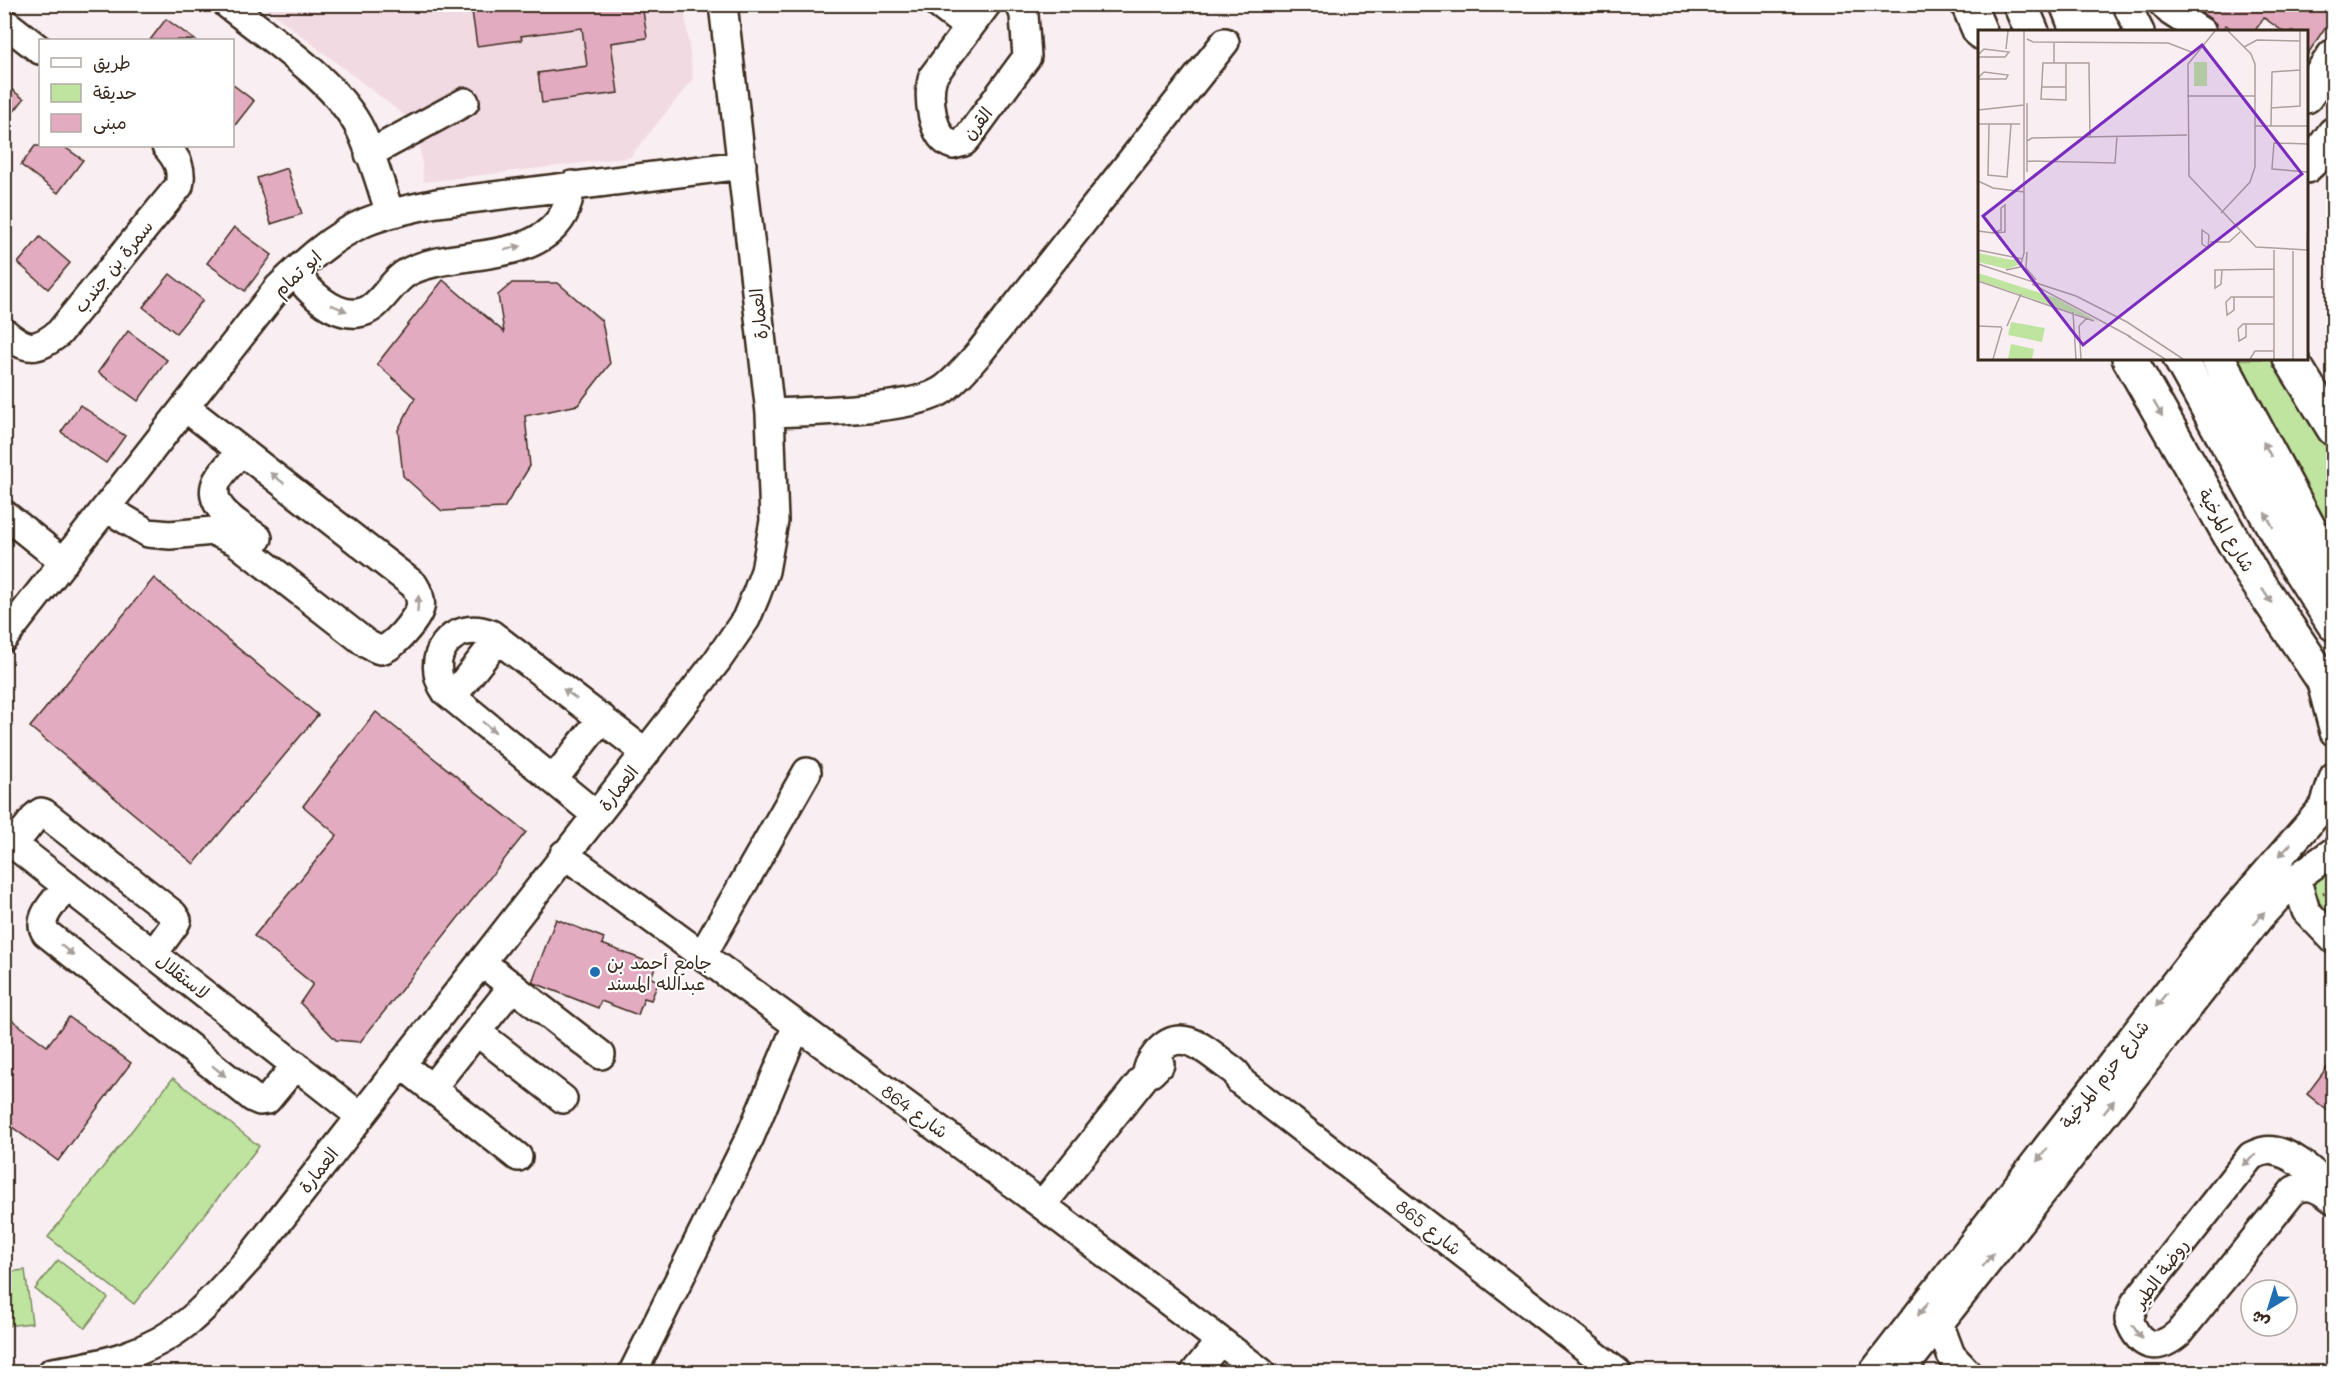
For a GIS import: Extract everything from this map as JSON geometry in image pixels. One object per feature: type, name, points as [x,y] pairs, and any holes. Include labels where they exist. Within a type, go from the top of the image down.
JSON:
[{"type":"main road","points":[[1968,4],[1979,30]]},
{"type":"main road","points":[[2020,4],[2031,30]]},
{"type":"main road","points":[[2067,4],[2077,30]]},
{"type":"main road","points":[[2090,4],[2103,30]]},
{"type":"main road","points":[[2308,95],[2334,56]]},
{"type":"main road","name":"شارع المرخية","points":[[2130,360],[2252,574],[2326,685]]},
{"type":"main road","points":[[2181,360],[2280,539],[2334,624]]},
{"type":"main road","points":[[2219,360],[2334,575]]},
{"type":"main road","points":[[2291,360],[2334,429]]},
{"type":"street","points":[[227,4],[314,73],[332,92],[360,129],[390,214]]},
{"type":"street","name":"العمارة","points":[[52,1372],[96,1369],[166,1338],[189,1321],[250,1258],[564,854],[646,753],[732,641],[746,619],[767,563],[774,521],[770,413],[723,4]]},
{"type":"street","points":[[938,4],[968,27]]},
{"type":"street","name":"القرن","points":[[987,4],[933,76],[930,84],[935,127],[942,139],[953,145],[964,142],[1027,57],[1024,15],[1020,4]]},
{"type":"street","points":[[2126,4],[2139,30]]},
{"type":"street","points":[[2164,16],[2197,30]]},
{"type":"street","points":[[4,22],[39,49]]},
{"type":"street","points":[[770,413],[890,405],[922,398],[942,390],[980,352],[1225,42]]},
{"type":"street","points":[[369,154],[465,102]]},
{"type":"street","name":"سمرة بن جندب","points":[[4,332],[17,342],[29,347],[44,344],[59,333],[179,186],[182,174],[176,158],[167,147]]},
{"type":"street","name":"ابو تمام","points":[[4,638],[278,288],[311,257],[339,237],[364,222],[457,199],[742,165]]},
{"type":"street","points":[[295,272],[307,289],[333,306],[351,313],[367,311],[393,283],[411,271],[515,248],[538,239],[564,214],[572,184]]},
{"type":"street","points":[[186,408],[241,450],[414,585],[421,599],[418,614],[393,644],[219,522],[216,487],[220,477],[241,450]]},
{"type":"street","points":[[106,508],[148,533],[170,535],[219,522]]},
{"type":"street","points":[[4,514],[64,562]]},
{"type":"street","points":[[596,815],[452,697],[442,685],[437,670],[442,647],[453,636],[468,630],[484,631],[498,639],[646,753]]},
{"type":"street","points":[[452,697],[498,639]]},
{"type":"street","points":[[2326,685],[2334,732]]},
{"type":"street","points":[[554,779],[602,718]]},
{"type":"street","points":[[703,954],[807,771]]},
{"type":"street","name":"شارع حزم المرخية","points":[[1873,1372],[2206,942],[2329,802],[2334,776]]},
{"type":"street","points":[[16,835],[39,813],[44,813],[174,914],[176,922],[161,943]]},
{"type":"street","name":"لاستقلال","points":[[16,835],[67,886],[161,943],[296,1065],[360,1116]]},
{"type":"street","name":"شارع حزم المرخية","points":[[1901,1372],[2260,917],[2296,878],[2334,851]]},
{"type":"street","name":"شارع 864","points":[[564,854],[1042,1204],[1261,1372]]},
{"type":"street","points":[[2296,878],[2306,911],[2334,940]]},
{"type":"street","points":[[67,886],[42,920],[45,933],[253,1098],[260,1101],[267,1100],[296,1065]]},
{"type":"street","points":[[481,962],[601,1055]]},
{"type":"street","points":[[431,1089],[513,986]]},
{"type":"street","points":[[633,1372],[750,1137],[797,1024]]},
{"type":"street","points":[[477,1032],[563,1099]]},
{"type":"street","name":"شارع 865","points":[[1042,1204],[1147,1074],[1172,1056],[1190,1054],[1233,1081],[1240,1082],[1617,1372]]},
{"type":"street","points":[[401,1064],[518,1158]]},
{"type":"street","name":"روضة الطير","points":[[2282,1153],[2273,1150],[2251,1156],[2135,1303],[2129,1319],[2134,1332],[2142,1340],[2154,1346],[2167,1344],[2179,1333],[2294,1190]]},
{"type":"street","points":[[2282,1153],[2291,1171],[2294,1190],[2312,1186],[2334,1200]]},
{"type":"street","points":[[2282,1153],[2294,1159],[2334,1191]]},
{"type":"street","points":[[1939,1323],[1951,1355],[1967,1372]]},
{"type":"street","points":[[1195,1372],[1220,1341]]},
{"type":"shaded area","points":[[262,5],[684,5],[693,79],[630,157],[424,182],[417,125]]},
{"type":"green space","points":[[2230,360],[2282,360],[2333,444],[2333,552]]},
{"type":"green space","points":[[2333,865],[2333,926],[2307,891]]},
{"type":"green space","points":[[173,1078],[259,1146],[134,1304],[48,1237]]},
{"type":"green space","points":[[58,1260],[108,1298],[85,1328],[35,1289]]},
{"type":"green space","points":[[25,1270],[32,1323],[5,1326],[5,1272]]},
{"type":"building","points":[[471,4],[642,4],[647,38],[611,43],[618,93],[542,103],[538,73],[587,66],[582,28],[521,36],[522,40],[477,46]]},
{"type":"building","points":[[2188,4],[2334,4],[2334,14],[2308,53],[2308,30],[2281,30],[2264,18],[2255,30],[2233,30],[2226,25],[2223,30],[2218,30],[2211,19]]},
{"type":"building","points":[[166,19],[194,39],[151,39]]},
{"type":"building","points":[[4,84],[24,99],[4,124]]},
{"type":"building","points":[[234,86],[254,101],[234,126]]},
{"type":"building","points":[[35,146],[64,147],[83,160],[58,193],[21,165]]},
{"type":"building","points":[[287,168],[302,214],[271,224],[257,178]]},
{"type":"building","points":[[234,227],[272,255],[245,291],[207,263]]},
{"type":"building","points":[[40,237],[70,263],[48,289],[18,263]]},
{"type":"building","points":[[170,274],[203,300],[176,333],[143,307]]},
{"type":"building","points":[[443,280],[504,332],[498,295],[512,283],[558,283],[602,321],[610,364],[578,405],[525,416],[530,466],[504,508],[442,511],[403,476],[398,430],[415,398],[377,364]]},
{"type":"building","points":[[128,331],[167,360],[138,401],[98,372]]},
{"type":"building","points":[[80,405],[125,436],[106,463],[61,432]]},
{"type":"building","points":[[154,578],[318,715],[194,864],[30,727]]},
{"type":"building","points":[[376,712],[526,832],[360,1042],[336,1040],[300,1003],[313,984],[254,936],[337,835],[303,806]]},
{"type":"building","name":"جامع أحمد بن عبدالله المسند","points":[[556,919],[604,938],[602,944],[656,965],[651,978],[659,981],[651,1000],[644,998],[638,1015],[601,1001],[598,1008],[532,982]]},
{"type":"building","points":[[4,1014],[47,1046],[69,1017],[131,1063],[58,1161],[4,1121]]},
{"type":"building","points":[[2334,1058],[2334,1116],[2307,1094]]},
{"type":"place","name":"جامع أحمد بن عبدالله المسند","points":[[595,972]]}]
